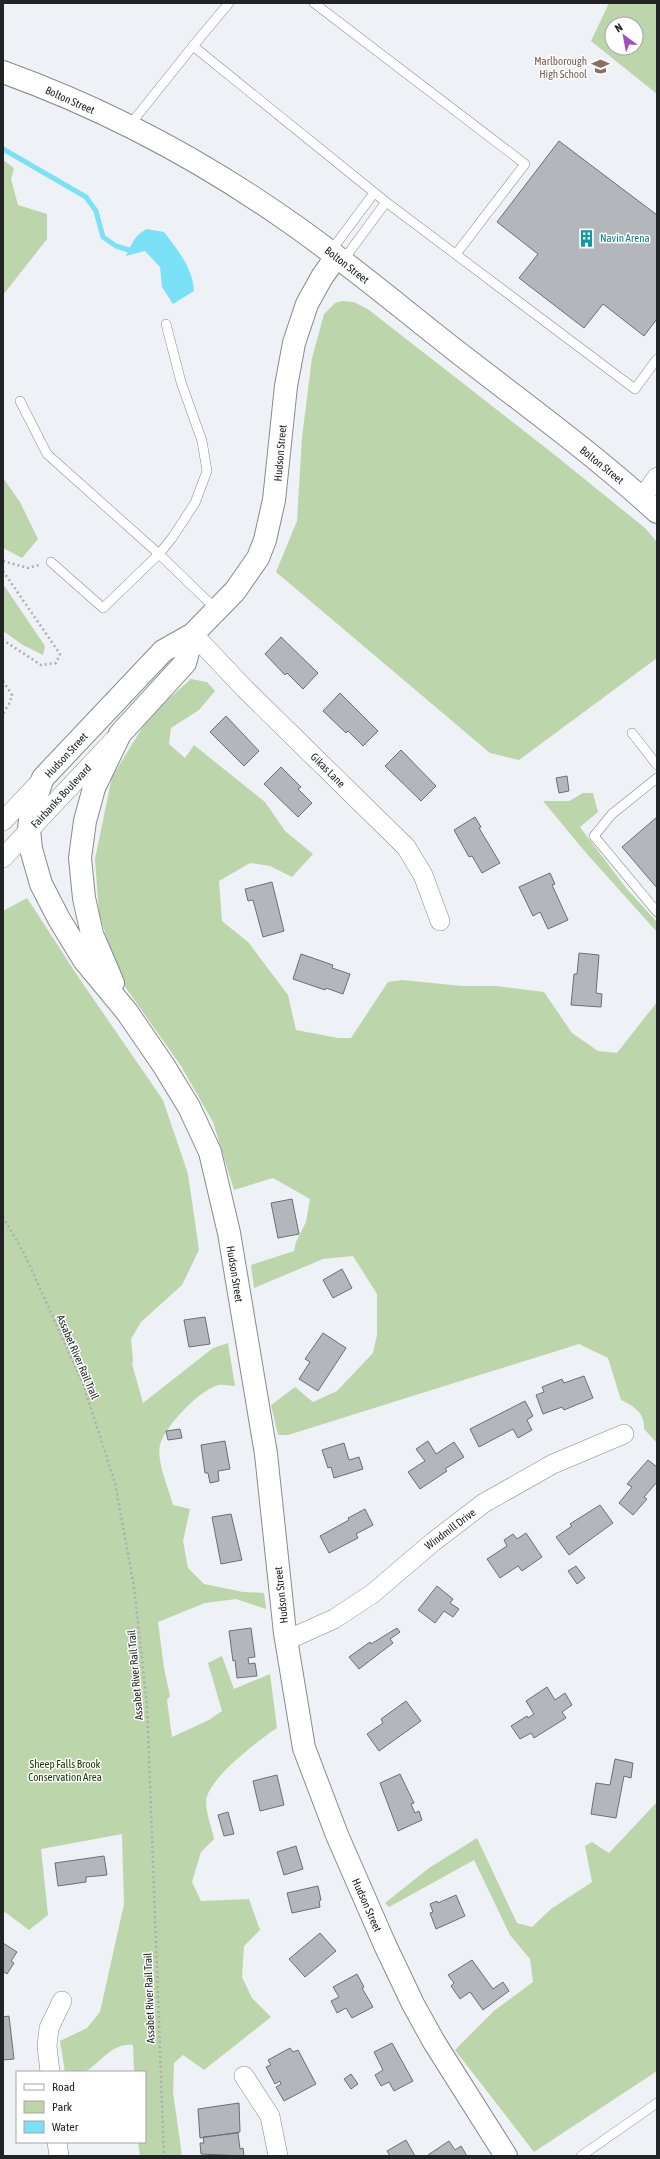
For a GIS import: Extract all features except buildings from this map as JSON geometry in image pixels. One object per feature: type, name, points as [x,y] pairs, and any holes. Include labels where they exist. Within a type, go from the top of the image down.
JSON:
[{"type":"street","name":"Bolton Street","points":[[3,72],[72,100],[128,127],[241,190],[336,257],[585,450],[650,505]]},
{"type":"street","name":"Hudson Street","points":[[336,257],[318,282],[307,304],[294,343],[286,386],[274,500],[265,540],[258,558],[235,591],[217,610],[193,634],[163,651],[44,778],[33,804],[29,829],[35,867],[49,901],[84,960],[127,1012],[189,1107],[210,1152],[218,1182],[266,1454],[287,1640],[304,1748],[337,1835],[385,1945],[413,2004],[434,2042],[506,2156]]},
{"type":"street","points":[[650,505],[657,477]]},
{"type":"street","name":"Hudson Street","points":[[127,1012],[92,934],[84,898],[80,858],[82,838],[89,803],[102,770],[120,734],[184,663],[193,634]]},
{"type":"street","name":"Gikas Lane","points":[[193,634],[251,694],[406,847],[423,875],[440,921]]},
{"type":"street","name":"Fairbanks Boulevard","points":[[3,858],[120,734]]},
{"type":"street","points":[[3,821],[44,778]]},
{"type":"street","name":"Windmill Drive","points":[[287,1640],[334,1619],[372,1594],[433,1542],[484,1503],[553,1464],[624,1434]]},
{"type":"street","points":[[50,2071],[48,2046],[49,2028],[62,2001]]},
{"type":"street","points":[[244,2076],[270,2116],[278,2156]]},
{"type":"street","points":[[57,2143],[58,2156]]},
{"type":"lane","points":[[128,127],[229,3]]},
{"type":"lane","points":[[314,3],[525,164],[456,254]]},
{"type":"lane","points":[[193,46],[374,193],[634,389],[657,359]]},
{"type":"lane","points":[[336,257],[374,193]]},
{"type":"lane","points":[[336,257],[386,202]]},
{"type":"lane","points":[[52,562],[103,608],[159,554],[185,520],[195,503],[206,471],[202,441],[180,382],[166,324]]},
{"type":"lane","points":[[20,401],[47,454],[159,554],[217,610]]},
{"type":"lane","points":[[632,733],[657,765]]},
{"type":"lane","points":[[657,778],[612,814],[594,836],[657,912]]},
{"type":"lane","points":[[581,2156],[657,2103]]},
{"type":"path","points":[[3,561],[28,568],[52,562]]},
{"type":"path","points":[[3,571],[60,654],[56,663],[41,665],[3,640]]},
{"type":"path","points":[[3,681],[12,695],[3,714]]},
{"type":"path","name":"Assabet River Rail Trail","points":[[3,1217],[25,1255],[83,1384],[115,1483],[134,1587],[147,1704],[164,2156]]},
{"type":"green space","points":[[609,3],[657,3],[657,94],[610,56],[644,56],[644,16],[604,16],[604,51],[591,41]]},
{"type":"green space","points":[[3,160],[14,168],[11,179],[18,205],[47,214],[47,239],[3,295]]},
{"type":"green space","points":[[342,301],[354,302],[369,310],[551,452],[645,528],[657,542],[657,658],[519,760],[490,753],[276,572],[297,521],[302,437],[312,358],[324,314],[335,303]]},
{"type":"green space","points":[[3,478],[20,502],[38,539],[22,558],[3,548]]},
{"type":"green space","points":[[3,584],[45,646],[43,655],[23,645],[3,631]]},
{"type":"green space","points":[[191,679],[207,682],[215,691],[199,710],[171,728],[169,744],[185,758],[194,745],[265,802],[285,831],[313,854],[292,877],[270,866],[250,863],[219,881],[222,921],[248,942],[288,995],[296,1030],[338,1038],[351,1038],[388,982],[402,980],[462,986],[496,986],[544,992],[572,1033],[598,1051],[617,1053],[657,1002],[657,1443],[644,1429],[641,1414],[621,1400],[608,1358],[579,1344],[288,1435],[278,1435],[271,1405],[295,1387],[313,1402],[337,1391],[373,1353],[377,1335],[377,1294],[353,1256],[323,1259],[254,1288],[251,1265],[294,1251],[296,1242],[306,1222],[310,1199],[273,1178],[234,1190],[213,1122],[181,1066],[121,981],[99,914],[95,859],[112,777],[150,715]]},
{"type":"green space","points":[[583,793],[593,793],[598,812],[580,827],[626,888],[657,922],[657,932],[587,854],[543,801],[569,801]]},
{"type":"green space","name":"Sheep Falls Brook Conservation Area","points":[[27,898],[81,981],[163,1100],[188,1174],[199,1250],[182,1285],[141,1322],[131,1339],[132,1364],[143,1403],[213,1348],[228,1343],[235,1386],[219,1385],[211,1388],[202,1393],[184,1409],[163,1437],[159,1451],[160,1459],[173,1505],[190,1509],[183,1541],[188,1568],[204,1584],[243,1592],[264,1593],[266,1609],[236,1599],[205,1603],[158,1622],[164,1668],[170,1696],[167,1700],[172,1737],[209,1720],[222,1711],[208,1663],[222,1656],[234,1689],[270,1674],[277,1728],[235,1761],[224,1772],[208,1793],[206,1807],[214,1839],[201,1852],[192,1882],[201,1901],[249,1899],[260,1930],[244,1946],[242,1977],[252,1998],[271,2017],[204,2070],[183,2055],[174,2063],[173,2092],[182,2156],[140,2156],[138,2143],[146,2143],[146,2071],[134,2071],[133,2045],[125,2045],[112,2050],[86,2071],[65,2071],[60,2041],[87,2028],[100,2012],[124,1904],[122,1834],[41,1849],[48,1915],[29,1930],[5,1912],[3,1914],[3,911]]},
{"type":"green space","points":[[657,1802],[657,2071],[534,2152],[455,2050],[495,2010],[533,1982],[530,1959],[510,1935],[474,1860],[389,1907],[385,1903],[429,1868],[477,1838],[517,1923],[532,1927],[551,1909],[592,1882],[585,1846],[592,1842],[609,1853]]},
{"type":"water","points":[[147,229],[164,232],[184,259],[191,274],[194,291],[173,304],[162,287],[160,267],[145,251],[126,256],[136,237]]},
{"type":"waterway","points":[[3,149],[86,197],[96,211],[103,237],[116,246],[129,250]]},
{"type":"place","name":"Marlborough High School","points":[[600,67]]},
{"type":"place","name":"Navin Arena","points":[[587,238]]}]
